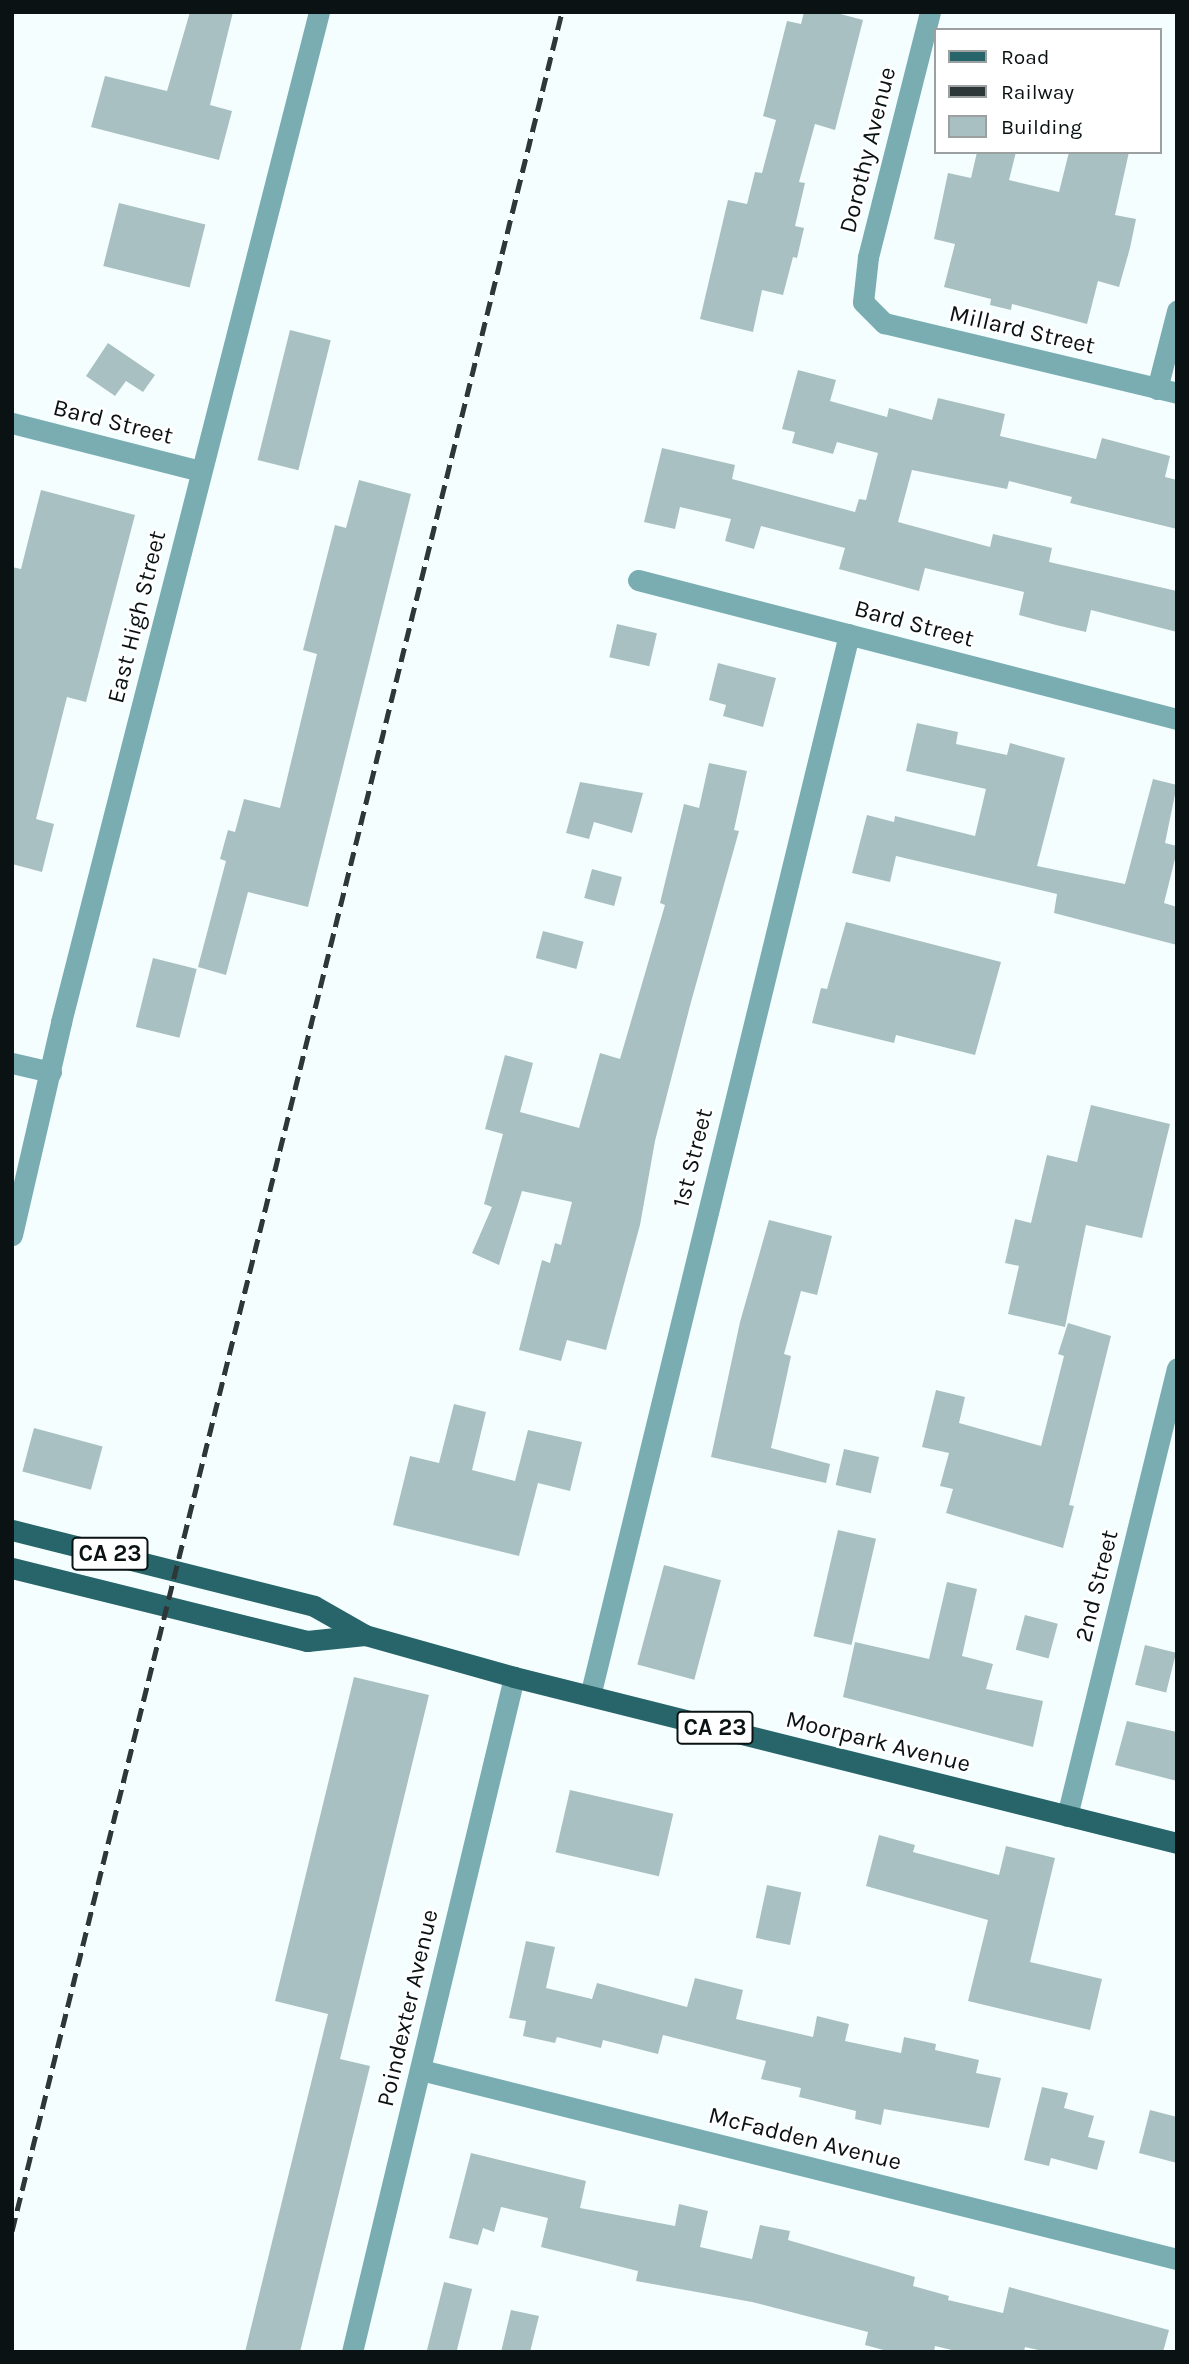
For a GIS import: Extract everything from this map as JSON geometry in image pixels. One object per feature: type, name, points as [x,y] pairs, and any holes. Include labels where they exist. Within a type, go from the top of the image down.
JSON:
[{"type":"main road","name":"Moorpark Avenue","points":[[12,1530],[314,1606],[365,1635],[514,1676],[1177,1843]]},
{"type":"main road","name":"Moorpark Avenue","points":[[12,1568],[307,1641],[365,1635]]},
{"type":"street","name":"East High Street","points":[[12,1235],[318,12]]},
{"type":"street","name":"Dorothy Avenue","points":[[863,302],[868,257],[930,12]]},
{"type":"street","name":"Millard Street","points":[[863,302],[884,323],[1167,391]]},
{"type":"street","points":[[1167,391],[1177,310]]},
{"type":"street","name":"Bard Street","points":[[12,423],[201,471]]},
{"type":"street","name":"Bard Street","points":[[638,580],[1177,719]]},
{"type":"street","name":"1st Street","points":[[590,1696],[849,634]]},
{"type":"street","points":[[12,1063],[51,1072]]},
{"type":"street","name":"2nd Street","points":[[1067,1816],[1177,1368]]},
{"type":"street","name":"Poindexter Avenue","points":[[352,2352],[421,2070],[429,2021],[514,1676]]},
{"type":"street","name":"McFadden Avenue","points":[[421,2070],[1177,2259]]},
{"type":"building","points":[[190,12],[233,12],[210,105],[232,111],[219,160],[91,127],[105,76],[167,91]]},
{"type":"building","points":[[804,12],[833,12],[863,20],[835,130],[815,124],[799,182],[805,183],[795,226],[804,228],[797,258],[793,257],[783,295],[762,290],[753,332],[700,319],[728,200],[747,204],[755,172],[762,173],[776,120],[763,116],[787,21],[801,24]]},
{"type":"building","points":[[977,154],[1016,154],[1009,180],[1059,192],[1068,154],[1129,154],[1115,215],[1136,219],[1130,248],[1119,287],[1098,281],[1087,324],[1012,304],[1011,310],[990,305],[991,299],[944,287],[955,244],[934,239],[948,173],[971,178]]},
{"type":"building","points":[[119,203],[205,225],[190,288],[103,266]]},
{"type":"building","points":[[290,330],[331,340],[298,470],[258,460]]},
{"type":"building","points":[[108,343],[155,375],[143,392],[126,381],[115,396],[86,376]]},
{"type":"building","points":[[798,370],[836,380],[830,401],[887,417],[889,408],[932,420],[938,398],[1005,414],[1000,436],[1096,459],[1102,438],[1170,456],[1165,477],[1177,480],[1177,529],[1070,503],[1072,497],[1009,481],[1007,489],[912,470],[898,522],[990,547],[993,534],[1052,548],[1049,562],[1177,591],[1177,632],[1091,610],[1086,632],[1056,625],[1019,615],[1024,592],[925,568],[919,591],[839,569],[845,548],[761,526],[754,549],[725,541],[731,519],[680,507],[675,529],[644,522],[662,448],[735,465],[732,479],[855,512],[859,499],[866,500],[878,453],[837,442],[833,454],[792,443],[795,432],[782,429]]},
{"type":"building","points":[[359,480],[411,494],[308,907],[248,892],[226,975],[198,967],[226,861],[220,859],[228,830],[235,832],[244,799],[280,808],[317,654],[303,650],[335,525],[346,528]]},
{"type":"building","points":[[41,490],[135,515],[86,702],[67,697],[36,819],[54,824],[42,872],[12,864],[12,567],[21,569]]},
{"type":"building","points":[[617,624],[657,633],[649,666],[609,657]]},
{"type":"building","points":[[718,663],[776,678],[763,727],[723,716],[726,705],[709,700]]},
{"type":"building","points":[[917,723],[958,732],[956,744],[1007,755],[1010,743],[1065,758],[1037,866],[1125,884],[1153,779],[1177,785],[1165,843],[1177,846],[1177,851],[1164,903],[1177,907],[1177,945],[1054,913],[1057,894],[896,856],[890,882],[852,873],[867,815],[894,822],[895,816],[975,836],[986,789],[906,771]]},
{"type":"building","points":[[709,763],[747,771],[734,830],[739,831],[655,1141],[640,1225],[606,1350],[567,1340],[561,1361],[519,1350],[542,1260],[550,1263],[555,1243],[561,1245],[572,1202],[522,1191],[499,1265],[472,1253],[492,1207],[484,1204],[503,1134],[485,1129],[505,1055],[533,1063],[520,1112],[579,1128],[600,1053],[620,1059],[665,905],[660,903],[684,804],[699,808]]},
{"type":"building","points":[[580,782],[643,793],[632,833],[594,822],[589,839],[566,833]]},
{"type":"building","points":[[592,869],[622,877],[614,906],[584,898]]},
{"type":"building","points":[[846,922],[1001,962],[975,1055],[896,1035],[894,1043],[812,1023],[821,988],[827,989]]},
{"type":"building","points":[[543,931],[584,942],[576,969],[536,958]]},
{"type":"building","points":[[153,958],[197,969],[179,1038],[136,1027]]},
{"type":"building","points":[[1091,1105],[1170,1124],[1142,1238],[1086,1225],[1065,1327],[1008,1314],[1019,1266],[1005,1263],[1015,1219],[1031,1223],[1047,1155],[1077,1162]]},
{"type":"building","points":[[769,1220],[832,1236],[817,1295],[801,1291],[784,1354],[791,1356],[771,1448],[830,1464],[826,1483],[711,1457],[740,1322]]},
{"type":"building","points":[[1068,1323],[1111,1336],[1069,1505],[1074,1506],[1063,1548],[946,1513],[953,1489],[940,1486],[949,1453],[922,1447],[936,1390],[965,1397],[959,1423],[1041,1446],[1064,1356],[1058,1354]]},
{"type":"building","points":[[454,1404],[486,1412],[472,1470],[515,1481],[528,1430],[582,1442],[570,1491],[538,1483],[519,1556],[393,1525],[410,1456],[439,1463]]},
{"type":"building","points":[[34,1428],[103,1446],[91,1490],[22,1471]]},
{"type":"building","points":[[844,1449],[879,1457],[871,1493],[836,1485]]},
{"type":"building","points":[[838,1530],[876,1539],[851,1645],[813,1636]]},
{"type":"building","points":[[664,1565],[721,1580],[694,1680],[637,1664]]},
{"type":"building","points":[[947,1582],[977,1589],[962,1656],[993,1664],[986,1689],[1043,1701],[1033,1747],[843,1697],[855,1642],[929,1659]]},
{"type":"building","points":[[1025,1615],[1058,1624],[1049,1659],[1016,1650]]},
{"type":"building","points":[[1145,1645],[1176,1653],[1166,1693],[1135,1685]]},
{"type":"building","points":[[354,1677],[429,1695],[340,2059],[370,2066],[300,2352],[245,2352],[328,2014],[275,2001]]},
{"type":"building","points":[[1127,1721],[1177,1732],[1177,1781],[1115,1765]]},
{"type":"building","points":[[570,1790],[673,1814],[659,1876],[556,1852]]},
{"type":"building","points":[[879,1835],[915,1845],[913,1852],[999,1875],[1006,1846],[1055,1858],[1030,1962],[1102,1979],[1090,2030],[968,2001],[988,1920],[866,1886]]},
{"type":"building","points":[[767,1885],[801,1892],[790,1945],[756,1938]]},
{"type":"building","points":[[526,1941],[555,1947],[546,1988],[592,1999],[597,1983],[687,2007],[695,1978],[743,1990],[736,2019],[813,2037],[817,2016],[849,2024],[845,2041],[901,2053],[904,2037],[936,2044],[935,2050],[979,2060],[976,2073],[1001,2078],[989,2128],[884,2109],[881,2125],[855,2119],[856,2111],[799,2097],[801,2088],[761,2079],[766,2061],[663,2035],[658,2054],[603,2040],[601,2048],[557,2037],[555,2043],[523,2036],[526,2021],[509,2018]]},
{"type":"building","points":[[1042,2087],[1068,2093],[1064,2108],[1094,2116],[1088,2137],[1105,2141],[1097,2170],[1051,2158],[1049,2166],[1024,2160]]},
{"type":"building","points":[[1150,2110],[1177,2117],[1177,2163],[1139,2153]]},
{"type":"building","points":[[471,2153],[586,2181],[580,2208],[675,2226],[679,2204],[708,2211],[700,2247],[752,2259],[760,2225],[790,2231],[788,2240],[915,2277],[913,2286],[949,2296],[948,2300],[1003,2313],[1009,2287],[1169,2330],[1163,2352],[1047,2352],[1025,2347],[1024,2352],[960,2352],[935,2346],[934,2352],[891,2352],[865,2345],[868,2332],[752,2302],[636,2281],[638,2271],[541,2247],[548,2218],[501,2207],[494,2232],[483,2228],[478,2245],[449,2238]]},
{"type":"building","points":[[444,2282],[472,2289],[456,2352],[427,2352]]},
{"type":"building","points":[[511,2310],[539,2316],[530,2352],[501,2352]]},
{"type":"railway","points":[[12,2231],[562,12]]}]
